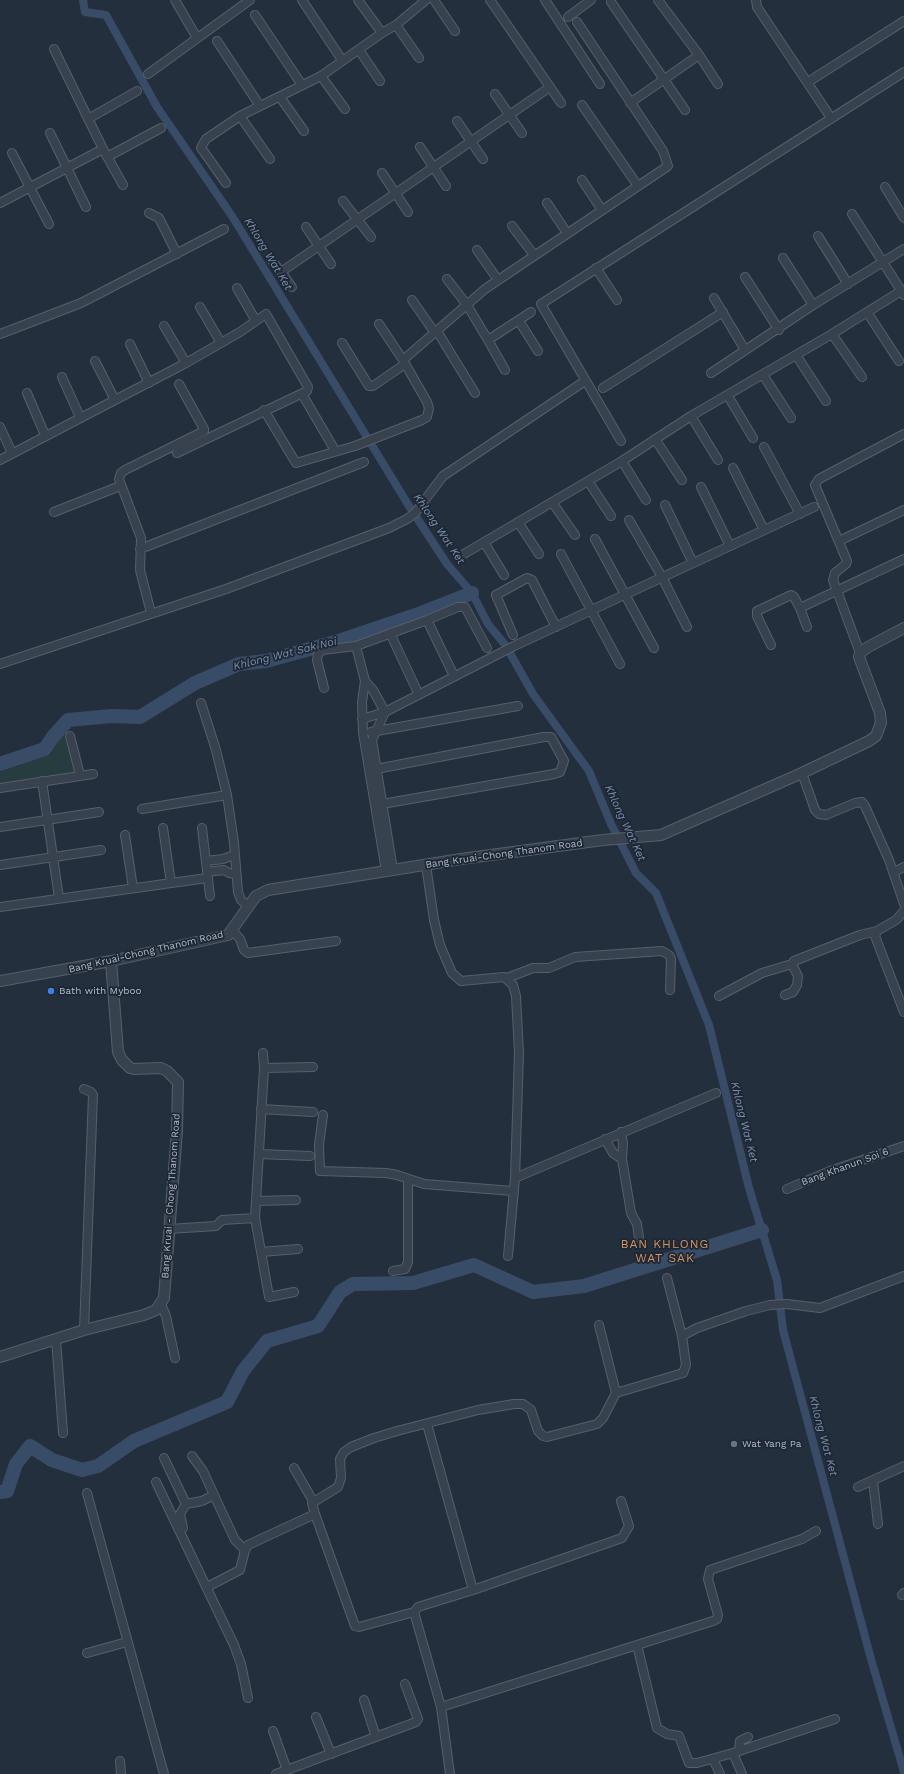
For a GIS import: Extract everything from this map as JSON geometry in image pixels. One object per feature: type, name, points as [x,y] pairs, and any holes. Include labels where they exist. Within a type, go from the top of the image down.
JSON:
[{"type":"street","points":[[175,0],[197,38]]},
{"type":"street","points":[[148,74],[250,0]]},
{"type":"street","points":[[302,0],[342,60]]},
{"type":"street","points":[[358,0],[382,33]]},
{"type":"street","points":[[226,183],[201,148],[206,139],[240,116],[321,76],[342,60],[396,25],[414,3],[426,0]]},
{"type":"street","points":[[434,0],[455,31]]},
{"type":"street","points":[[490,0],[561,103]]},
{"type":"street","points":[[545,0],[600,84]]},
{"type":"street","points":[[568,17],[591,0]]},
{"type":"street","points":[[658,0],[718,84]]},
{"type":"street","points":[[756,0],[757,7],[831,118]]},
{"type":"street","points":[[611,2],[662,80],[685,110]]},
{"type":"street","points":[[255,15],[302,85]]},
{"type":"street","points":[[808,82],[904,21]]},
{"type":"street","points":[[342,343],[365,383],[369,386],[373,386],[404,362],[436,332],[498,280],[668,166],[663,151],[577,22]]},
{"type":"street","points":[[396,25],[419,58]]},
{"type":"street","points":[[217,41],[260,106]]},
{"type":"street","points":[[54,49],[107,157],[123,185]]},
{"type":"street","points":[[359,50],[380,81]]},
{"type":"street","points":[[630,103],[699,56]]},
{"type":"street","points":[[621,441],[541,304],[904,72]]},
{"type":"street","points":[[321,76],[345,109]]},
{"type":"street","points":[[281,272],[550,87]]},
{"type":"street","points":[[88,119],[137,91]]},
{"type":"street","points":[[495,94],[522,133]]},
{"type":"street","points":[[280,97],[304,131]]},
{"type":"street","points":[[582,105],[638,186]]},
{"type":"street","points":[[240,116],[270,159]]},
{"type":"street","points":[[457,121],[472,141],[483,160]]},
{"type":"street","points":[[107,157],[161,128]]},
{"type":"street","points":[[50,133],[86,206]]},
{"type":"street","points":[[420,147],[446,186]]},
{"type":"street","points":[[0,203],[103,149]]},
{"type":"street","points":[[12,153],[49,224]]},
{"type":"street","points":[[382,173],[408,212]]},
{"type":"street","points":[[582,180],[602,210]]},
{"type":"street","points":[[885,187],[904,218]]},
{"type":"street","points":[[343,201],[371,237]]},
{"type":"street","points":[[547,203],[567,233]]},
{"type":"street","points":[[149,213],[159,218],[177,254]]},
{"type":"street","points":[[464,554],[588,481],[691,416],[728,396],[867,312],[902,293],[852,214]]},
{"type":"street","points":[[512,226],[534,255]]},
{"type":"street","points":[[306,227],[331,264]]},
{"type":"street","points":[[0,334],[81,303],[224,229]]},
{"type":"street","points":[[818,236],[848,284]]},
{"type":"street","points":[[711,373],[745,350],[779,330],[813,305],[904,249]]},
{"type":"street","points":[[477,250],[498,280]]},
{"type":"street","points":[[271,258],[292,287]]},
{"type":"street","points":[[783,258],[813,305]]},
{"type":"street","points":[[596,268],[617,300]]},
{"type":"street","points":[[745,277],[779,330]]},
{"type":"street","points":[[447,278],[467,305],[505,370]]},
{"type":"street","points":[[238,288],[256,321]]},
{"type":"street","points":[[714,298],[745,350]]},
{"type":"street","points":[[412,300],[436,332],[475,393]]},
{"type":"street","points":[[200,307],[221,343]]},
{"type":"street","points":[[488,340],[531,312]]},
{"type":"street","points":[[603,388],[723,312]]},
{"type":"street","points":[[867,312],[899,361]]},
{"type":"street","points":[[0,460],[45,435],[186,363],[221,343],[266,314],[308,387],[302,394],[264,410],[177,452]]},
{"type":"street","points":[[519,321],[538,351]]},
{"type":"street","points":[[264,410],[296,463],[355,446],[422,420],[427,416],[429,408],[428,402],[379,324]]},
{"type":"street","points":[[164,326],[186,363]]},
{"type":"street","points":[[832,334],[862,377]]},
{"type":"street","points":[[130,344],[149,383]]},
{"type":"street","points":[[796,355],[826,401]]},
{"type":"street","points":[[95,361],[115,400]]},
{"type":"street","points":[[763,374],[791,418]]},
{"type":"street","points":[[62,377],[80,417]]},
{"type":"street","points":[[0,664],[151,613],[179,606],[276,572],[407,520],[421,506],[435,484],[443,476],[585,381]]},
{"type":"street","points":[[151,613],[140,570],[141,538],[120,486],[119,479],[121,473],[125,470],[204,431],[179,384]]},
{"type":"street","points":[[27,393],[45,435]]},
{"type":"street","points":[[302,394],[333,447]]},
{"type":"street","points":[[728,396],[753,438]]},
{"type":"street","points":[[691,416],[718,460]]},
{"type":"street","points":[[0,428],[12,453]]},
{"type":"street","points":[[904,434],[819,479],[815,485],[847,561],[833,577],[860,653],[874,643],[904,628]]},
{"type":"street","points":[[655,439],[682,480]]},
{"type":"street","points":[[764,447],[800,514]]},
{"type":"street","points":[[622,460],[646,500]]},
{"type":"street","points":[[140,549],[364,462]]},
{"type":"street","points":[[733,468],[764,530]]},
{"type":"street","points":[[588,481],[611,516]]},
{"type":"street","points":[[54,512],[120,486]]},
{"type":"street","points":[[701,487],[730,546]]},
{"type":"street","points":[[552,502],[575,535]]},
{"type":"street","points":[[665,505],[693,563]]},
{"type":"street","points":[[362,719],[385,712],[514,646],[814,507]]},
{"type":"street","points":[[839,541],[904,510]]},
{"type":"street","points":[[629,520],[662,577],[687,627]]},
{"type":"street","points":[[518,522],[540,554]]},
{"type":"street","points":[[595,539],[654,648]]},
{"type":"street","points":[[484,542],[504,575]]},
{"type":"street","points":[[561,554],[620,664]]},
{"type":"street","points":[[800,608],[904,559]]},
{"type":"street","points":[[513,635],[496,595],[527,578],[532,580],[556,627]]},
{"type":"street","points":[[771,645],[757,616],[757,611],[790,595],[794,597],[800,608],[807,627]]},
{"type":"street","points":[[324,688],[317,660],[318,654],[322,650],[356,646],[458,607],[465,607],[487,648]]},
{"type":"street","points":[[427,620],[454,676]]},
{"type":"street","points":[[390,634],[419,694]]},
{"type":"street","points":[[356,646],[364,681],[362,719],[363,733],[374,773],[390,870]]},
{"type":"street","name":"Bang Kruai-Chong Thanom Road","points":[[0,981],[111,961],[228,935],[256,896],[268,890],[390,870],[603,840],[661,835],[802,773],[869,741],[880,729],[880,713],[860,661],[860,653]]},
{"type":"street","points":[[364,681],[373,690],[385,712]]},
{"type":"street","points":[[201,704],[216,750],[227,796],[239,896],[248,906]]},
{"type":"street","points":[[363,733],[518,706]]},
{"type":"street","points":[[374,773],[372,740],[374,732],[385,712]]},
{"type":"street","points":[[70,736],[80,775]]},
{"type":"street","points":[[374,773],[544,737],[551,737],[564,761],[560,772],[554,774],[381,809]]},
{"type":"street","points":[[802,773],[815,810],[819,814],[826,815],[862,802],[894,872],[904,904]]},
{"type":"street","points":[[0,788],[93,774]]},
{"type":"street","points":[[42,781],[59,898]]},
{"type":"street","points":[[142,809],[227,796]]},
{"type":"street","points":[[0,827],[99,812]]},
{"type":"street","points":[[163,828],[171,883]]},
{"type":"street","points":[[202,828],[210,896]]},
{"type":"street","points":[[125,835],[133,888]]},
{"type":"street","points":[[0,866],[101,850]]},
{"type":"street","points":[[206,861],[223,859],[234,855]]},
{"type":"street","points":[[223,859],[224,870]]},
{"type":"street","points":[[426,865],[434,920],[440,945],[452,974],[461,981],[500,977],[507,978],[532,968],[549,968],[576,957],[662,951],[669,955],[671,959],[670,990]]},
{"type":"street","points":[[894,872],[904,867]]},
{"type":"street","points":[[0,907],[171,883],[224,870],[229,873],[236,874]]},
{"type":"street","points":[[719,996],[762,974],[792,964],[794,961],[867,932],[877,931],[896,920],[904,911]]},
{"type":"street","points":[[232,930],[240,939],[244,950],[248,953],[336,941]]},
{"type":"street","points":[[877,931],[875,936],[904,1012]]},
{"type":"street","name":"Bang Kruai - Chong Thanom Road","points":[[111,961],[118,1052],[122,1060],[130,1068],[134,1069],[161,1068],[167,1071],[178,1082],[177,1131],[164,1298],[161,1304]]},
{"type":"street","points":[[785,995],[793,992],[797,985],[798,976],[792,964]]},
{"type":"street","points":[[507,978],[513,985],[516,996],[519,1038],[515,1178],[508,1256]]},
{"type":"street","points":[[263,1053],[264,1068],[255,1218],[269,1298],[294,1292]]},
{"type":"street","points":[[264,1068],[313,1067]]},
{"type":"street","points":[[84,1089],[94,1095],[84,1330]]},
{"type":"street","points":[[515,1178],[716,1093]]},
{"type":"street","points":[[261,1109],[313,1112]]},
{"type":"street","points":[[323,1114],[319,1145],[320,1171],[386,1173],[424,1184],[513,1191]]},
{"type":"street","points":[[621,1132],[624,1143],[622,1159],[631,1213],[637,1224],[639,1238]]},
{"type":"street","points":[[605,1139],[613,1153],[622,1159]]},
{"type":"street","name":"Bang Khanun Soi 6","points":[[787,1189],[830,1171],[904,1146]]},
{"type":"street","points":[[259,1154],[310,1156]]},
{"type":"street","points":[[393,1271],[406,1269],[408,1262],[408,1179]]},
{"type":"street","points":[[256,1201],[296,1200]]},
{"type":"street","points":[[169,1229],[216,1226],[222,1220],[255,1218]]},
{"type":"street","points":[[261,1252],[298,1249]]},
{"type":"street","points":[[682,1336],[704,1326],[746,1311],[770,1305],[787,1304],[820,1308],[904,1276]]},
{"type":"street","points":[[616,1393],[684,1373],[686,1365],[682,1336],[667,1278]]},
{"type":"street","points":[[0,1357],[84,1330],[144,1315],[156,1310],[161,1304],[166,1316],[175,1358]]},
{"type":"street","points":[[313,1501],[338,1487],[341,1478],[340,1464],[342,1455],[351,1447],[374,1438],[478,1410],[523,1404],[531,1410],[540,1434],[547,1437],[597,1424],[603,1418],[616,1393],[599,1325]]},
{"type":"street","points":[[56,1339],[63,1433]]},
{"type":"street","points":[[427,1424],[473,1590]]},
{"type":"street","points":[[192,1456],[203,1471],[235,1540],[245,1550]]},
{"type":"street","points":[[164,1458],[186,1504]]},
{"type":"street","points":[[858,1487],[904,1466]]},
{"type":"street","points":[[294,1468],[313,1501],[312,1506],[355,1626],[359,1627],[414,1612],[418,1607],[473,1590],[622,1538],[629,1526],[621,1501]]},
{"type":"street","points":[[873,1481],[878,1524]]},
{"type":"street","points":[[156,1482],[210,1585]]},
{"type":"street","points":[[87,1493],[164,1774]]},
{"type":"street","points":[[214,1495],[202,1501],[186,1504],[180,1514],[181,1523],[210,1585],[239,1656],[248,1698]]},
{"type":"street","points":[[210,1585],[240,1570],[245,1550],[252,1543],[315,1514]]},
{"type":"street","points":[[441,1707],[717,1619],[718,1615],[707,1574],[712,1568],[802,1539],[816,1531]]},
{"type":"street","points":[[414,1612],[441,1707],[450,1774]]},
{"type":"street","points":[[87,1653],[127,1642]]},
{"type":"street","points":[[637,1645],[657,1728],[667,1734],[679,1736],[689,1763],[697,1763],[736,1752],[835,1719]]},
{"type":"street","points":[[276,1774],[417,1721],[405,1684]]},
{"type":"street","points":[[364,1700],[376,1737]]},
{"type":"street","points":[[316,1717],[331,1754]]},
{"type":"street","points":[[274,1731],[287,1770]]},
{"type":"street","points":[[742,1774],[736,1752],[740,1741],[748,1738]]},
{"type":"street","points":[[712,1758],[720,1774]]},
{"type":"street","points":[[120,1761],[121,1774]]},
{"type":"green space","points":[[65,735],[80,778],[0,789],[0,772],[52,754],[60,738]]},
{"type":"waterway","name":"Khlong Wat Ket","points":[[83,0],[85,12],[106,15],[157,107],[232,216],[409,506],[447,564],[472,593],[488,624],[506,646],[533,694],[589,771],[611,824],[636,873],[656,893],[709,1025],[749,1188],[777,1280],[783,1330],[871,1659],[904,1772]]},
{"type":"waterway","name":"Khlong Wat Sak Noi","points":[[0,764],[45,749],[52,738],[68,720],[112,716],[140,717],[195,683],[239,664],[266,661],[339,641],[416,615],[472,593]]},
{"type":"waterway","points":[[0,1492],[7,1491],[16,1464],[30,1446],[52,1460],[82,1470],[98,1466],[134,1441],[227,1402],[243,1371],[267,1341],[318,1326],[340,1292],[353,1284],[413,1283],[474,1265],[533,1292],[584,1286],[762,1230]]},
{"type":"place","name":"Bath with Myboo","points":[[51,991]]},
{"type":"place","name":"Wat Yang Pa","points":[[734,1444]]},
{"type":"district","name":"BAN KHLONG WAT SAK","points":[[665,1251]]}]
